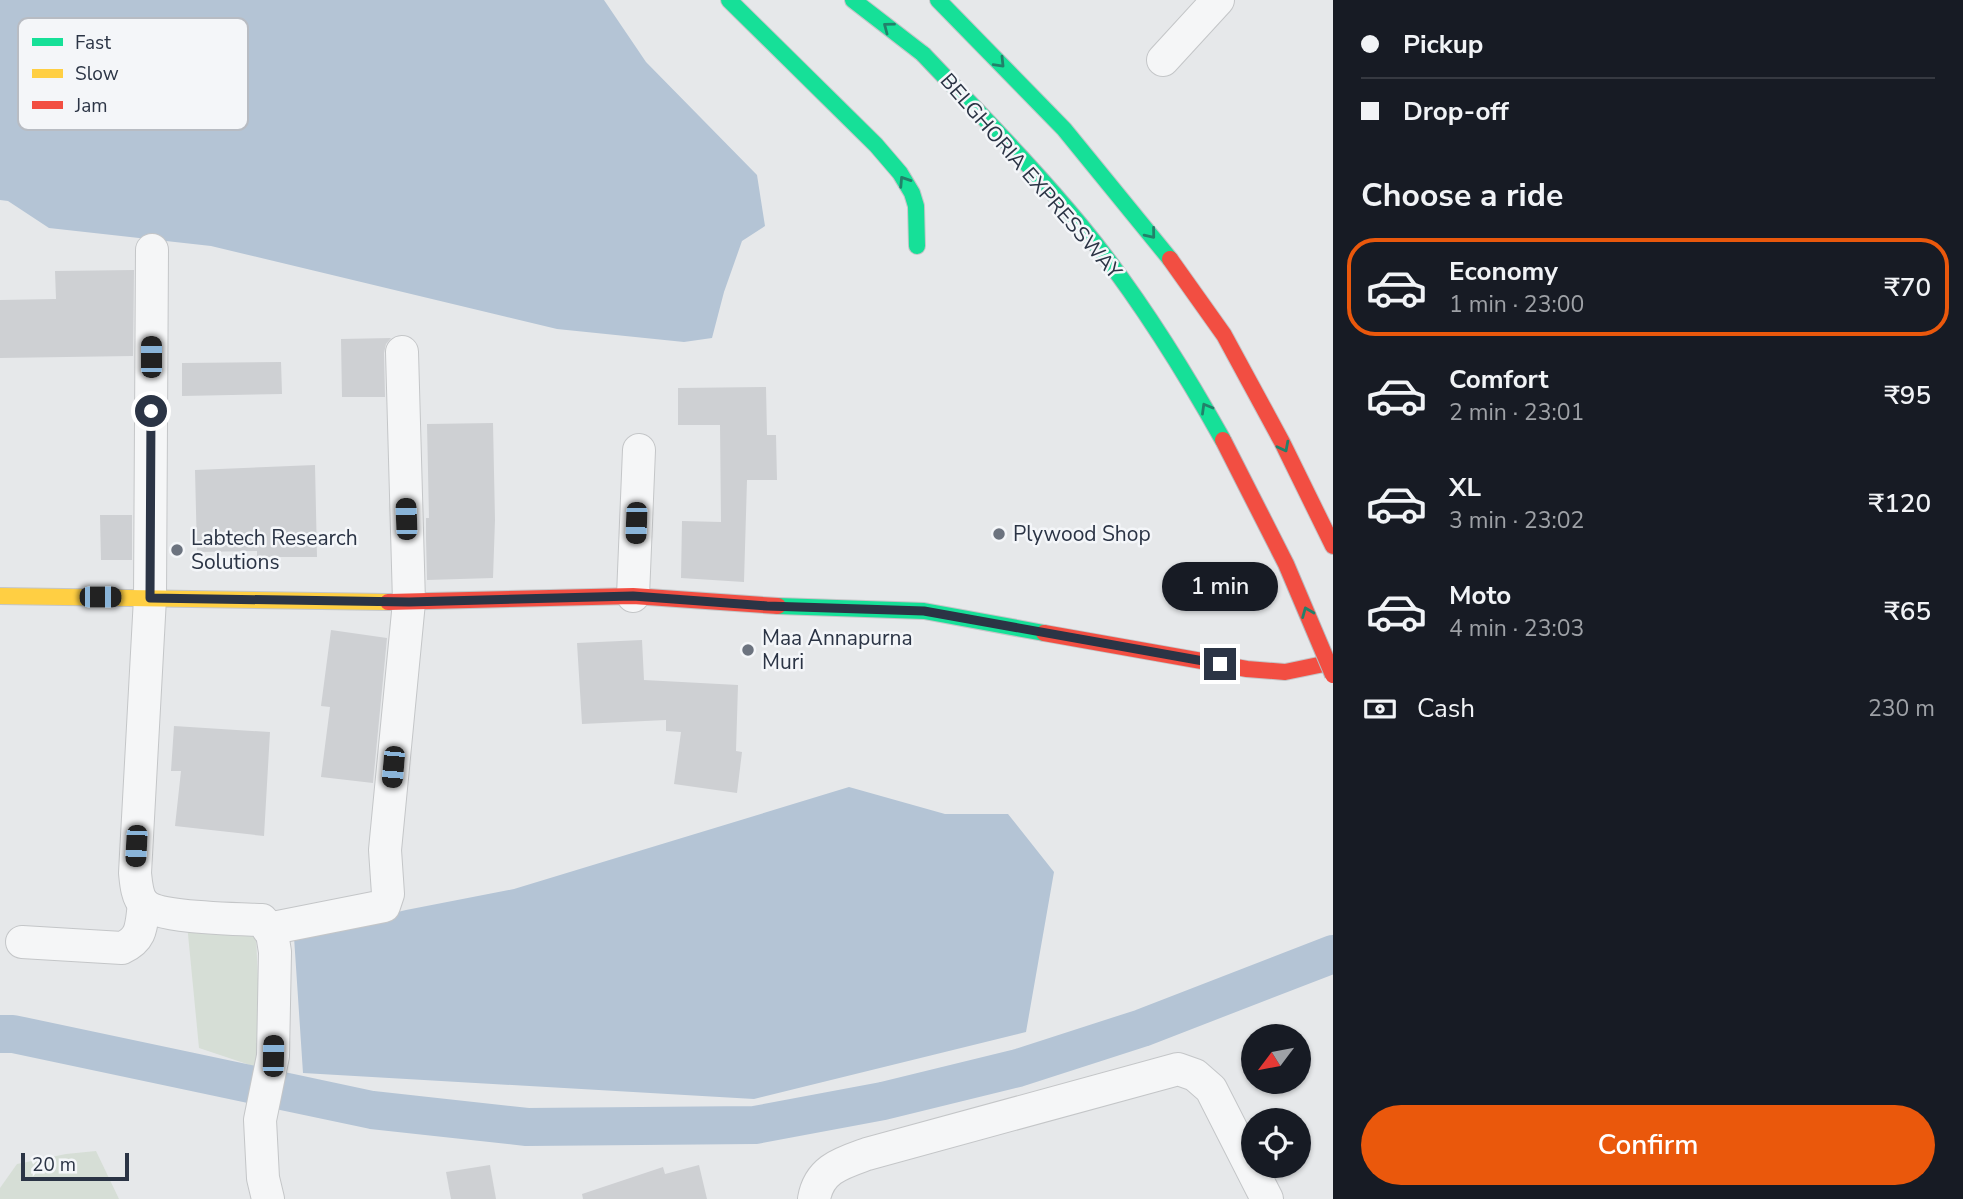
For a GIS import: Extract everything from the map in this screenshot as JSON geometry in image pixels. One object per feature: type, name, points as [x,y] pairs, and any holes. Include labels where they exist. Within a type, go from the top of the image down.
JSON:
[{"type":"main road","points":[[729,0],[827,95],[881,151],[900,175],[912,193],[918,215],[917,246]]},
{"type":"main road","name":"BELGHORIA EXPRESSWAY","points":[[853,0],[923,54],[1013,149],[1103,253],[1181,364],[1241,472],[1301,597],[1333,675]]},
{"type":"main road","points":[[938,0],[1064,129],[1155,239],[1224,335],[1282,442],[1333,546]]},
{"type":"main road","points":[[0,596],[409,602],[633,596],[767,606],[924,611],[1247,669],[1285,672],[1333,662]]},
{"type":"street","points":[[1163,60],[1218,0]]},
{"type":"street","points":[[22,942],[122,948],[133,943],[139,933],[144,904],[138,891],[135,873],[150,598],[152,250]]},
{"type":"street","points":[[268,929],[384,906],[388,894],[385,850],[409,602],[402,352]]},
{"type":"street","points":[[633,596],[639,450]]},
{"type":"street","points":[[144,904],[162,913],[262,920],[272,933],[275,951],[273,1056],[260,1120],[262,1178],[268,1199]]},
{"type":"street","points":[[814,1199],[820,1181],[835,1165],[880,1150],[1178,1069],[1195,1075],[1212,1088],[1267,1199]]},
{"type":"shaded area","points":[[187,924],[256,935],[262,1069],[199,1048]]},
{"type":"shaded area","points":[[96,1151],[119,1199],[0,1199],[0,1188],[17,1164]]},
{"type":"water","points":[[0,0],[604,0],[646,62],[757,175],[765,226],[742,241],[724,292],[712,338],[684,342],[557,329],[211,246],[49,228],[8,201],[0,200]]},
{"type":"water","points":[[849,787],[945,814],[1008,814],[1054,872],[1026,1032],[754,1099],[303,1073],[294,937],[406,910],[514,889]]},
{"type":"building","points":[[134,270],[133,356],[0,358],[0,300],[56,299],[55,271]]},
{"type":"building","points":[[391,338],[384,353],[385,397],[342,397],[341,339]]},
{"type":"building","points":[[281,362],[282,394],[182,396],[182,363]]},
{"type":"building","points":[[766,387],[767,435],[776,435],[777,480],[747,480],[744,582],[681,578],[682,521],[721,522],[720,425],[678,425],[678,388]]},
{"type":"building","points":[[493,423],[493,578],[427,580],[427,424]]},
{"type":"building","points":[[315,465],[317,557],[257,557],[257,551],[197,552],[195,470]]},
{"type":"building","points":[[100,515],[132,515],[132,560],[101,560]]},
{"type":"building","points":[[331,630],[387,638],[373,783],[321,777],[330,707],[321,706]]},
{"type":"building","points":[[642,640],[644,680],[738,685],[736,751],[742,752],[737,793],[674,784],[681,732],[666,731],[666,720],[582,724],[577,643]]},
{"type":"building","points":[[174,726],[270,732],[264,836],[175,826],[181,771],[171,771]]},
{"type":"building","points":[[490,1165],[496,1199],[451,1199],[446,1172]]},
{"type":"building","points":[[699,1165],[707,1199],[583,1199],[582,1194],[663,1167],[665,1174]]},
{"type":"waterway","points":[[0,1034],[13,1034],[372,1110],[527,1127],[755,1125],[883,1101],[1018,1068],[1142,1028],[1333,954]]},
{"type":"traffic: fast","points":[[729,0],[876,145],[900,173],[916,206],[917,246]]},
{"type":"traffic: fast","points":[[853,0],[923,54]]},
{"type":"traffic: fast","points":[[938,0],[1064,129],[1170,259]]},
{"type":"traffic: fast","points":[[923,54],[1044,182],[1102,252],[1157,330],[1223,440]]},
{"type":"traffic: fast","points":[[778,606],[924,611],[1044,633]]},
{"type":"traffic: slow","points":[[0,596],[388,602]]},
{"type":"traffic: jam","points":[[1170,259],[1224,335],[1282,442],[1333,546]]},
{"type":"traffic: jam","points":[[1223,440],[1286,564],[1333,675]]},
{"type":"traffic: jam","points":[[388,602],[633,596],[778,606]]},
{"type":"traffic: jam","points":[[1044,633],[1247,669],[1285,672],[1333,662]]},
{"type":"place","name":"Plywood Shop","points":[[999,534]]},
{"type":"place","name":"Labtech Research Solutions","points":[[177,550]]},
{"type":"place","name":"Maa Annapurna Muri","points":[[748,650]]},
{"type":"route","points":[[151,411],[150,598],[409,602],[633,596],[767,606],[924,611],[1220,664]]}]
